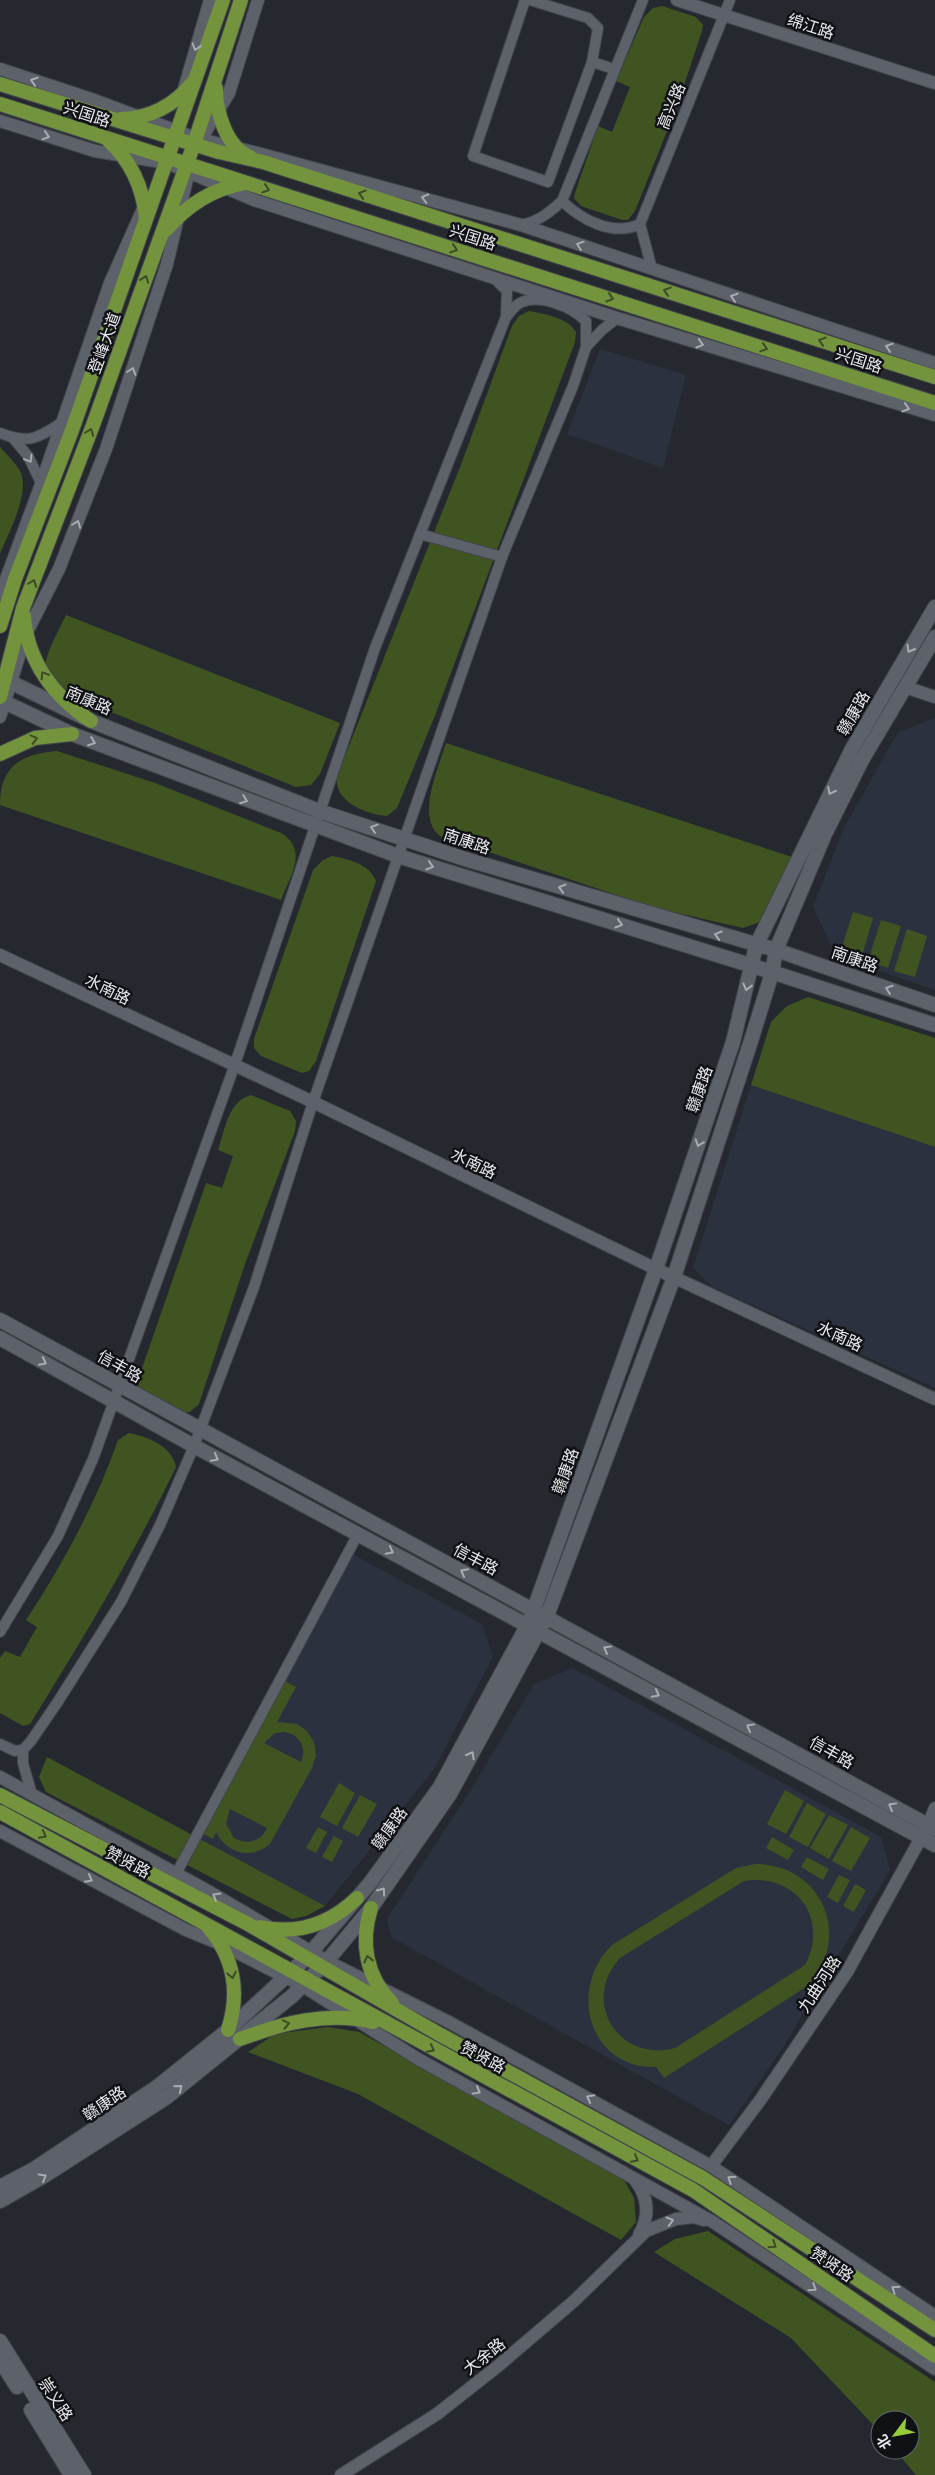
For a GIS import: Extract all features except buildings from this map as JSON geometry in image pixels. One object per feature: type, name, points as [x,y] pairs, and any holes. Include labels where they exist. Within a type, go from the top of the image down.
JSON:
[{"type":"main road","name":"登峰大道","points":[[0,626],[15,579],[71,433],[223,0]]},
{"type":"main road","name":"登峰大道","points":[[2,700],[5,680],[23,608],[93,426],[159,241],[188,168],[242,0]]},
{"type":"main road","points":[[218,73],[216,90],[218,109],[225,129],[246,156],[263,162]]},
{"type":"main road","points":[[113,119],[138,117],[165,107],[183,93],[198,74]]},
{"type":"main road","name":"兴国路","points":[[0,84],[263,162],[935,377]]},
{"type":"main road","name":"兴国路","points":[[0,104],[106,138],[188,168],[245,183],[935,403]]},
{"type":"main road","points":[[106,138],[122,155],[136,178],[144,205],[146,220]]},
{"type":"main road","points":[[159,241],[178,216],[203,197],[226,187],[245,183]]},
{"type":"main road","points":[[0,594],[15,579]]},
{"type":"main road","name":"赣康路","points":[[0,2187],[34,2169],[124,2111],[228,2030],[290,1974],[309,1955],[357,1898],[440,1787],[528,1624],[534,1609],[656,1269],[733,1042],[753,966],[756,946],[852,749],[935,607]]},
{"type":"main road","points":[[23,608],[26,634],[36,661],[50,685],[68,705],[91,720]]},
{"type":"main road","name":"赣康路","points":[[0,2200],[44,2176],[167,2097],[306,1983],[325,1964],[371,1908],[450,1794],[547,1616],[674,1277],[772,973],[776,950],[825,834],[862,760],[935,637]]},
{"type":"main road","name":"南康路","points":[[5,680],[91,720],[319,811],[466,859],[756,946],[776,950],[935,1005]]},
{"type":"main road","points":[[2,700],[72,734],[398,856],[753,966],[935,1025]]},
{"type":"main road","points":[[0,754],[35,738],[72,734]]},
{"type":"main road","name":"信丰路","points":[[0,1320],[200,1430],[547,1616],[928,1831],[935,1845]]},
{"type":"main road","name":"信丰路","points":[[0,1338],[194,1446],[540,1631],[928,1831]]},
{"type":"main road","name":"赞贤路","points":[[0,1795],[309,1955],[404,2013],[703,2178],[935,2330]]},
{"type":"main road","name":"赞贤路","points":[[0,1812],[199,1920],[306,1983],[693,2190],[935,2356]]},
{"type":"main road","points":[[248,1924],[272,1930],[302,1928],[323,1922],[341,1912],[357,1898]]},
{"type":"main road","points":[[371,1908],[366,1929],[366,1951],[371,1972],[379,1988],[404,2013]]},
{"type":"main road","points":[[199,1920],[207,1926],[220,1944],[229,1963],[234,1985],[234,2008],[228,2030]]},
{"type":"main road","points":[[240,2038],[280,2024],[338,2018],[383,2024],[405,2035]]},
{"type":"main road","name":"崇义路","points":[[0,2341],[84,2475]]},
{"type":"main road","name":"崇义路","points":[[0,2360],[72,2475]]},
{"type":"street","points":[[0,69],[98,101],[138,117],[175,135],[183,93],[210,0]]},
{"type":"street","points":[[258,0],[229,93],[197,142],[238,148],[521,225],[935,363]]},
{"type":"street","points":[[525,0],[473,156],[548,182],[592,62],[598,28],[588,18],[530,0]]},
{"type":"street","points":[[521,225],[534,222],[547,215],[562,200],[643,0]]},
{"type":"street","name":"绵江路","points":[[677,0],[935,83]]},
{"type":"street","name":"高兴路","points":[[640,224],[730,0]]},
{"type":"street","points":[[592,62],[614,69]]},
{"type":"street","points":[[0,121],[95,151],[166,160],[110,283],[41,483],[0,594]]},
{"type":"street","points":[[5,680],[59,569],[106,449],[167,264],[188,168],[254,200],[617,318],[935,415]]},
{"type":"street","points":[[562,200],[581,217],[611,228],[625,230],[640,224],[652,270]]},
{"type":"street","points":[[495,278],[507,291],[506,317]]},
{"type":"street","points":[[0,1632],[58,1536],[93,1459],[234,1067],[375,648],[506,317],[518,303],[532,298],[557,304],[579,314],[586,321],[586,347],[573,386],[502,557],[313,1102],[254,1287],[194,1446],[160,1525],[121,1602],[58,1703],[32,1741],[23,1750],[15,1751],[0,1744]]},
{"type":"street","points":[[586,347],[617,318]]},
{"type":"street","points":[[0,433],[21,440],[37,438],[61,423]]},
{"type":"street","points":[[13,438],[28,456],[41,483]]},
{"type":"street","points":[[420,534],[502,557]]},
{"type":"street","points":[[905,687],[935,698]]},
{"type":"street","points":[[0,717],[2,700]]},
{"type":"street","name":"水南路","points":[[0,955],[234,1067],[313,1102],[656,1269],[935,1399]]},
{"type":"street","points":[[176,1874],[358,1534]]},
{"type":"street","points":[[23,1750],[23,1763],[32,1795]]},
{"type":"street","points":[[0,1777],[176,1874],[272,1930],[309,1955]]},
{"type":"street","name":"九曲河路","points":[[711,2166],[761,2100],[847,1972],[928,1831],[935,1808]]},
{"type":"street","points":[[0,1831],[186,1930],[290,1974]]},
{"type":"street","points":[[325,1964],[456,2026],[711,2166],[935,2316]]},
{"type":"street","points":[[306,1983],[418,2059],[713,2222],[935,2369]]},
{"type":"street","points":[[607,2125],[648,2131]]},
{"type":"street","points":[[588,2133],[604,2154],[628,2174],[643,2192],[647,2205],[644,2226],[634,2244]]},
{"type":"street","points":[[752,2193],[782,2228]]},
{"type":"street","name":"大余路","points":[[341,2475],[437,2414],[536,2336],[634,2244],[646,2230],[668,2221],[694,2217],[713,2222]]},
{"type":"street","points":[[713,2222],[755,2233]]},
{"type":"shaded area","points":[[600,349],[686,375],[663,468],[567,434]]},
{"type":"shaded area","points":[[935,718],[935,990],[836,956],[813,907],[844,828],[898,732]]},
{"type":"shaded area","points":[[751,1085],[935,1147],[935,1388],[713,1287],[693,1268]]},
{"type":"shaded area","points":[[352,1554],[482,1624],[493,1657],[434,1769],[325,1906],[197,1838]]},
{"type":"shaded area","points":[[573,1668],[881,1837],[890,1870],[782,2049],[729,2125],[391,1937],[387,1919],[469,1793],[534,1684]]},
{"type":"green space","points":[[662,6],[696,17],[703,25],[702,31],[677,106],[635,211],[628,220],[622,220],[581,206],[574,198],[598,126],[612,132],[630,87],[616,81],[644,17],[653,8]]},
{"type":"green space","points":[[529,311],[555,317],[567,323],[576,332],[575,342],[434,718],[397,808],[387,816],[378,815],[360,809],[345,799],[337,785],[337,776],[462,462],[512,326],[519,316]]},
{"type":"green space","points":[[0,447],[20,471],[23,480],[23,490],[17,513],[0,554]]},
{"type":"green space","points":[[66,615],[340,723],[320,774],[311,785],[296,787],[67,694],[51,677],[46,666],[50,648]]},
{"type":"green space","points":[[446,743],[795,858],[768,919],[743,928],[652,907],[483,850],[454,843],[439,835],[432,827],[429,816],[431,791]]},
{"type":"green space","points":[[57,751],[155,783],[281,833],[294,847],[296,855],[292,873],[281,900],[0,805],[4,781],[15,764],[33,755]]},
{"type":"green space","points":[[332,856],[358,863],[369,870],[376,881],[316,1061],[309,1071],[302,1073],[261,1056],[254,1048],[254,1039],[313,870],[323,860]]},
{"type":"green space","points":[[853,912],[873,918],[861,959],[840,953]]},
{"type":"green space","points":[[881,920],[901,926],[888,968],[868,961]]},
{"type":"green space","points":[[907,929],[927,936],[915,977],[894,971]]},
{"type":"green space","points":[[808,997],[935,1038],[935,1147],[751,1085],[771,1022],[787,1006]]},
{"type":"green space","points":[[251,1095],[290,1111],[296,1121],[295,1131],[245,1264],[199,1404],[190,1412],[183,1413],[139,1389],[138,1380],[206,1183],[222,1188],[233,1156],[218,1150],[228,1117],[237,1103]]},
{"type":"green space","points":[[129,1433],[144,1437],[165,1448],[174,1460],[176,1467],[125,1565],[88,1629],[30,1724],[23,1726],[0,1713],[0,1658],[5,1651],[20,1657],[37,1627],[26,1620],[78,1533],[100,1487],[118,1440]]},
{"type":"green space","points":[[285,1681],[296,1687],[277,1722],[297,1724],[307,1731],[314,1742],[316,1755],[312,1768],[270,1844],[255,1852],[240,1852],[226,1845],[216,1832],[213,1839],[202,1833]],"holes":[[[275,1733],[290,1733],[301,1743],[303,1752],[301,1762],[264,1743]],[[230,1809],[267,1828],[264,1833],[257,1839],[249,1842],[234,1838],[226,1824]]]},
{"type":"green space","points":[[47,1757],[325,1906],[306,1916],[292,1919],[46,1792],[39,1777]]},
{"type":"green space","points":[[339,1783],[355,1793],[337,1826],[320,1817]]},
{"type":"green space","points":[[785,1790],[804,1801],[786,1834],[767,1824]]},
{"type":"green space","points":[[360,1795],[377,1804],[358,1837],[342,1828]]},
{"type":"green space","points":[[807,1803],[826,1814],[808,1847],[789,1837]]},
{"type":"green space","points":[[829,1815],[848,1825],[829,1859],[810,1848]]},
{"type":"green space","points":[[318,1827],[327,1832],[316,1853],[306,1848]]},
{"type":"green space","points":[[851,1827],[870,1838],[851,1871],[832,1861]]},
{"type":"green space","points":[[334,1836],[343,1841],[332,1862],[322,1857]]},
{"type":"green space","points":[[772,1837],[794,1850],[788,1860],[766,1848]]},
{"type":"green space","points":[[807,1857],[829,1869],[823,1880],[801,1867]]},
{"type":"green space","points":[[755,1864],[779,1867],[798,1876],[814,1890],[824,1907],[829,1927],[828,1947],[820,1968],[806,1987],[664,2078],[656,2067],[633,2064],[615,2055],[601,2041],[592,2023],[588,2003],[590,1983],[598,1963],[612,1945],[736,1868]],"holes":[[[744,1881],[770,1882],[785,1887],[797,1895],[806,1906],[811,1919],[813,1933],[811,1949],[805,1965],[675,2048],[655,2050],[637,2046],[622,2038],[612,2025],[605,2010],[604,1993],[609,1975],[620,1958]]]},
{"type":"green space","points":[[839,1875],[850,1880],[838,1903],[827,1897]]},
{"type":"green space","points":[[855,1884],[866,1890],[854,1912],[843,1906]]},
{"type":"green space","points":[[328,2027],[359,2032],[623,2178],[634,2198],[636,2222],[621,2240],[358,2094],[248,2052],[275,2034]]},
{"type":"green space","points":[[708,2231],[935,2382],[935,2475],[916,2475],[903,2460],[920,2460],[920,2410],[870,2410],[870,2421],[791,2338],[654,2252],[675,2239]]}]
